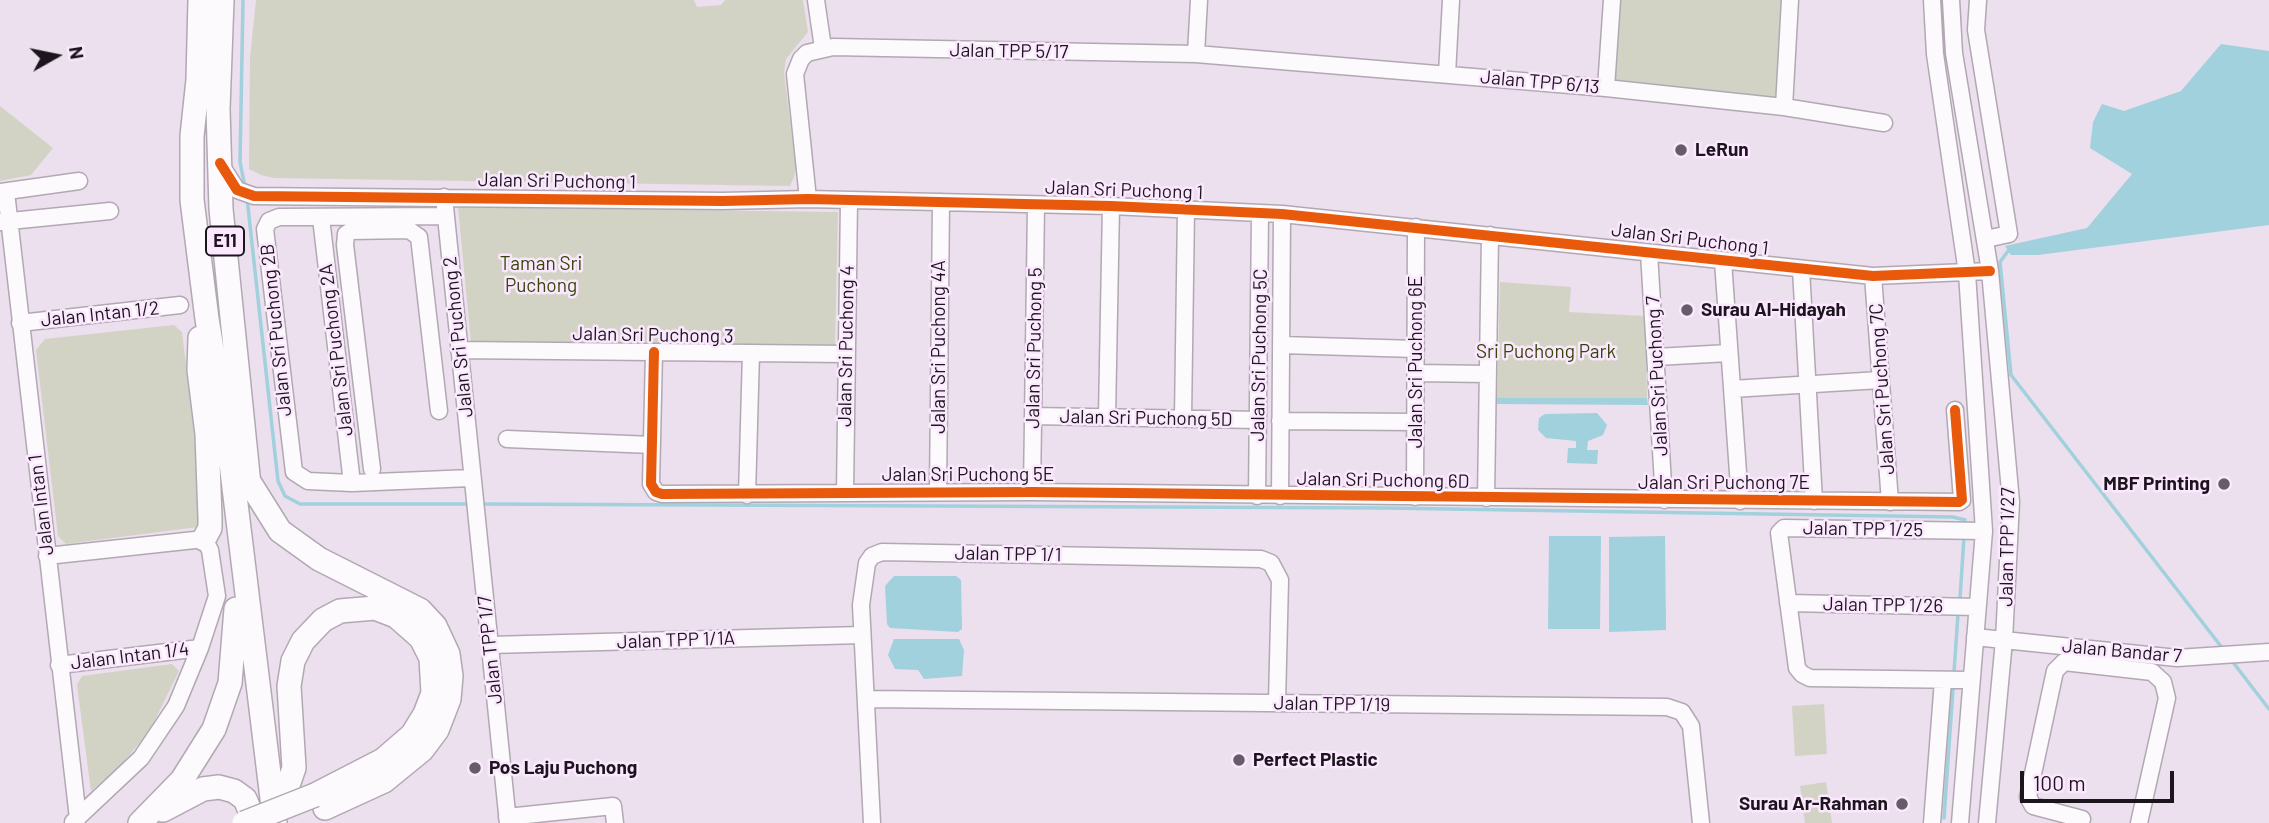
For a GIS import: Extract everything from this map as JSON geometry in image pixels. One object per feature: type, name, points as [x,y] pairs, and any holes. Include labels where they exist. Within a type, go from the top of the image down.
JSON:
[{"type":"highway","name":"E11","points":[[200,0],[198,80],[192,136],[192,200],[207,319],[231,463],[275,823]]},
{"type":"highway","name":"E11","points":[[222,0],[220,163],[223,227],[248,480],[288,823]]},
{"type":"highway","points":[[204,539],[210,528],[210,506],[207,433],[199,370],[200,340],[207,319]]},
{"type":"highway","points":[[244,823],[320,802],[394,775],[430,740],[442,720],[451,687],[448,654],[440,634],[420,610],[319,559],[280,531],[248,480]]},
{"type":"highway","points":[[146,818],[197,761],[223,707],[236,646],[237,588],[244,573]]},
{"type":"highway","points":[[286,792],[295,768],[289,686],[293,661],[303,641],[323,620],[340,611],[375,608],[396,616],[421,638],[431,658],[433,693],[425,714],[412,735],[393,753],[288,823]]},
{"type":"highway","points":[[146,818],[203,789],[219,787],[245,799],[255,823]]},
{"type":"street","points":[[808,199],[796,74],[801,60],[822,48],[816,0]]},
{"type":"street","points":[[1196,54],[1199,0]]},
{"type":"street","points":[[1447,75],[1451,0]]},
{"type":"street","points":[[1606,88],[1612,0]]},
{"type":"street","points":[[1784,107],[1790,0]]},
{"type":"street","name":"Jalan TPP 1/27","points":[[1932,0],[1935,54],[1967,273],[1984,531],[1960,823]]},
{"type":"street","name":"Jalan TPP 1/27","points":[[1951,0],[1954,52],[1990,271],[2011,502],[2004,640],[1987,823]]},
{"type":"street","points":[[1978,0],[1976,30],[2009,234],[1986,239]]},
{"type":"street","name":"Jalan TPP 5/17","points":[[822,48],[1196,54]]},
{"type":"street","name":"Jalan TPP 6/13","points":[[1196,54],[1606,88],[1784,107],[1884,123]]},
{"type":"street","points":[[220,163],[246,196],[230,212],[223,227]]},
{"type":"street","points":[[3,192],[79,181]]},
{"type":"street","name":"Jalan Intan 1","points":[[3,192],[4,222],[20,323],[47,556],[74,820]]},
{"type":"street","name":"Jalan Sri Puchong 1","points":[[246,196],[723,201],[808,199],[1186,209],[1282,214],[1416,227],[1873,276],[1990,271]]},
{"type":"street","name":"Jalan Sri Puchong 2","points":[[444,197],[472,481]]},
{"type":"street","name":"Jalan Sri Puchong 4","points":[[845,493],[849,200]]},
{"type":"street","name":"Jalan Sri Puchong 4A","points":[[938,492],[941,202]]},
{"type":"street","name":"Jalan Sri Puchong 5","points":[[1032,492],[1036,205]]},
{"type":"street","points":[[1107,416],[1111,206]]},
{"type":"street","points":[[1183,418],[1186,209]]},
{"type":"street","points":[[4,222],[110,212]]},
{"type":"street","name":"Jalan Sri Puchong 5C","points":[[1257,496],[1260,213]]},
{"type":"street","points":[[1280,496],[1282,214]]},
{"type":"street","name":"Jalan Sri Puchong 2B","points":[[352,483],[308,481],[294,472],[277,345],[266,225],[279,217],[446,216]]},
{"type":"street","points":[[344,217],[372,469]]},
{"type":"street","name":"Jalan Sri Puchong 2A","points":[[321,218],[352,483]]},
{"type":"street","name":"Jalan Sri Puchong 6E","points":[[1415,497],[1416,227]]},
{"type":"street","points":[[346,234],[357,230],[415,232],[420,241],[439,411]]},
{"type":"street","points":[[1486,498],[1490,235]]},
{"type":"street","name":"Jalan Sri Puchong 7","points":[[1649,253],[1664,500]]},
{"type":"street","points":[[1723,261],[1740,501]]},
{"type":"street","points":[[424,268],[451,266]]},
{"type":"street","points":[[1801,269],[1814,501]]},
{"type":"street","name":"Jalan Sri Puchong 7C","points":[[1873,276],[1891,502]]},
{"type":"street","name":"Jalan Intan 1/2","points":[[20,323],[180,305]]},
{"type":"street","points":[[1281,345],[1416,349]]},
{"type":"street","name":"Jalan Sri Puchong 3","points":[[459,351],[846,354]]},
{"type":"street","points":[[507,439],[652,445],[654,352]]},
{"type":"street","points":[[747,495],[751,353]]},
{"type":"street","points":[[1656,357],[1729,353]]},
{"type":"street","points":[[1416,373],[1488,374]]},
{"type":"street","points":[[435,377],[462,376]]},
{"type":"street","points":[[1732,389],[1880,380]]},
{"type":"street","name":"Jalan Sri Puchong 7E","points":[[1486,498],[1961,502],[1955,410]]},
{"type":"street","name":"Jalan Sri Puchong 5D","points":[[1033,416],[1258,420]]},
{"type":"street","points":[[1280,421],[1416,422]]},
{"type":"street","name":"Jalan Sri Puchong 5E","points":[[652,445],[651,484],[656,492],[747,495],[1032,492],[1280,496]]},
{"type":"street","points":[[352,483],[472,481]]},
{"type":"street","name":"Jalan TPP 1/7","points":[[472,481],[507,820]]},
{"type":"street","name":"Jalan Sri Puchong 6D","points":[[1280,496],[1486,498]]},
{"type":"street","name":"Jalan TPP 1/25","points":[[1970,680],[1810,678],[1802,674],[1797,668],[1779,533],[1784,528],[1984,531]]},
{"type":"street","points":[[47,556],[204,539],[210,550],[217,596],[200,648],[176,706],[141,758],[74,820]]},
{"type":"street","name":"Jalan TPP 1/1","points":[[872,823],[862,635],[863,573],[872,556],[882,552],[1261,559],[1271,563],[1280,580],[1277,704]]},
{"type":"street","name":"Jalan TPP 1/26","points":[[1788,603],[1977,607]]},
{"type":"street","name":"Jalan TPP 1/1A","points":[[490,645],[862,635]]},
{"type":"street","name":"Jalan Bandar 7","points":[[1975,637],[2193,658],[2269,652]]},
{"type":"street","name":"Jalan Intan 1/4","points":[[59,665],[200,648]]},
{"type":"street","points":[[2082,819],[2033,806],[2029,802],[2028,790],[2058,665],[2071,662],[2152,672],[2167,690],[2139,823]]},
{"type":"street","points":[[1933,823],[1943,680]]},
{"type":"street","name":"Jalan TPP 1/19","points":[[867,699],[1676,709],[1688,718],[1691,726],[1701,823]]},
{"type":"street","points":[[507,820],[613,806],[615,823]]},
{"type":"green space","points":[[256,0],[694,0],[697,7],[721,5],[725,0],[803,0],[808,32],[786,59],[784,73],[796,168],[794,177],[790,186],[274,178],[261,175],[249,169],[250,58]]},
{"type":"green space","points":[[1618,0],[1783,0],[1777,99],[1612,83]]},
{"type":"green space","points":[[0,106],[53,148],[31,175],[0,181]]},
{"type":"green space","name":"Taman Sri Puchong","points":[[458,207],[838,212],[835,345],[471,342]]},
{"type":"green space","name":"Sri Puchong Park","points":[[1500,282],[1571,287],[1569,312],[1645,316],[1647,398],[1497,398]]},
{"type":"green space","points":[[174,325],[182,332],[205,519],[198,527],[66,544],[58,536],[36,350],[45,339]]},
{"type":"green space","points":[[172,664],[179,671],[150,730],[122,764],[91,791],[77,685],[82,676]]},
{"type":"green space","points":[[1824,704],[1827,754],[1795,756],[1792,706]]},
{"type":"green space","points":[[1826,782],[1832,823],[1805,823],[1800,786]]},
{"type":"water","points":[[2221,44],[2269,51],[2269,225],[2038,255],[2011,255],[2005,246],[2087,228],[2132,174],[2090,148],[2093,122],[2102,104],[2124,111],[2181,91]]},
{"type":"water","points":[[1497,398],[1647,398],[1648,405],[1497,404]]},
{"type":"water","points":[[1597,413],[1607,425],[1603,435],[1588,441],[1587,450],[1598,450],[1597,464],[1567,463],[1568,448],[1576,448],[1576,441],[1546,438],[1538,430],[1539,418],[1545,414]]},
{"type":"water","points":[[1549,536],[1601,536],[1600,629],[1548,629]]},
{"type":"water","points":[[1665,536],[1666,630],[1609,632],[1609,537]]},
{"type":"water","points":[[894,576],[956,576],[961,580],[962,629],[958,632],[890,628],[887,624],[885,586]]},
{"type":"water","points":[[894,639],[959,639],[964,650],[962,676],[924,679],[918,670],[895,669],[888,655]]},
{"type":"waterway","points":[[243,0],[240,162],[245,187]]},
{"type":"waterway","points":[[247,198],[278,481],[285,496],[300,504],[471,504]]},
{"type":"waterway","points":[[2008,251],[2000,262],[2011,375],[2223,649]]},
{"type":"waterway","points":[[479,504],[1386,508],[1953,517],[1965,520]]},
{"type":"waterway","points":[[1960,598],[1964,537]]},
{"type":"waterway","points":[[1954,672],[1958,614]]},
{"type":"waterway","points":[[2232,661],[2269,709]]},
{"type":"waterway","points":[[1944,818],[1953,689]]},
{"type":"cycle path","points":[[220,163],[237,190],[254,196],[723,201],[808,199],[1111,206],[1282,214],[1873,276],[1990,271]]},
{"type":"cycle path","points":[[654,352],[651,484],[656,492],[662,494],[1032,492],[1959,502],[1962,500],[1955,410]]},
{"type":"place","name":"LeRun","points":[[1681,150]]},
{"type":"place","name":"Surau Al-Hidayah","points":[[1687,310]]},
{"type":"place","name":"MBF Printing","points":[[2224,484]]},
{"type":"place","name":"Perfect Plastic","points":[[1239,760]]},
{"type":"place","name":"Pos Laju Puchong","points":[[475,768]]},
{"type":"place","name":"Surau Ar-Rahman","points":[[1902,804]]}]
